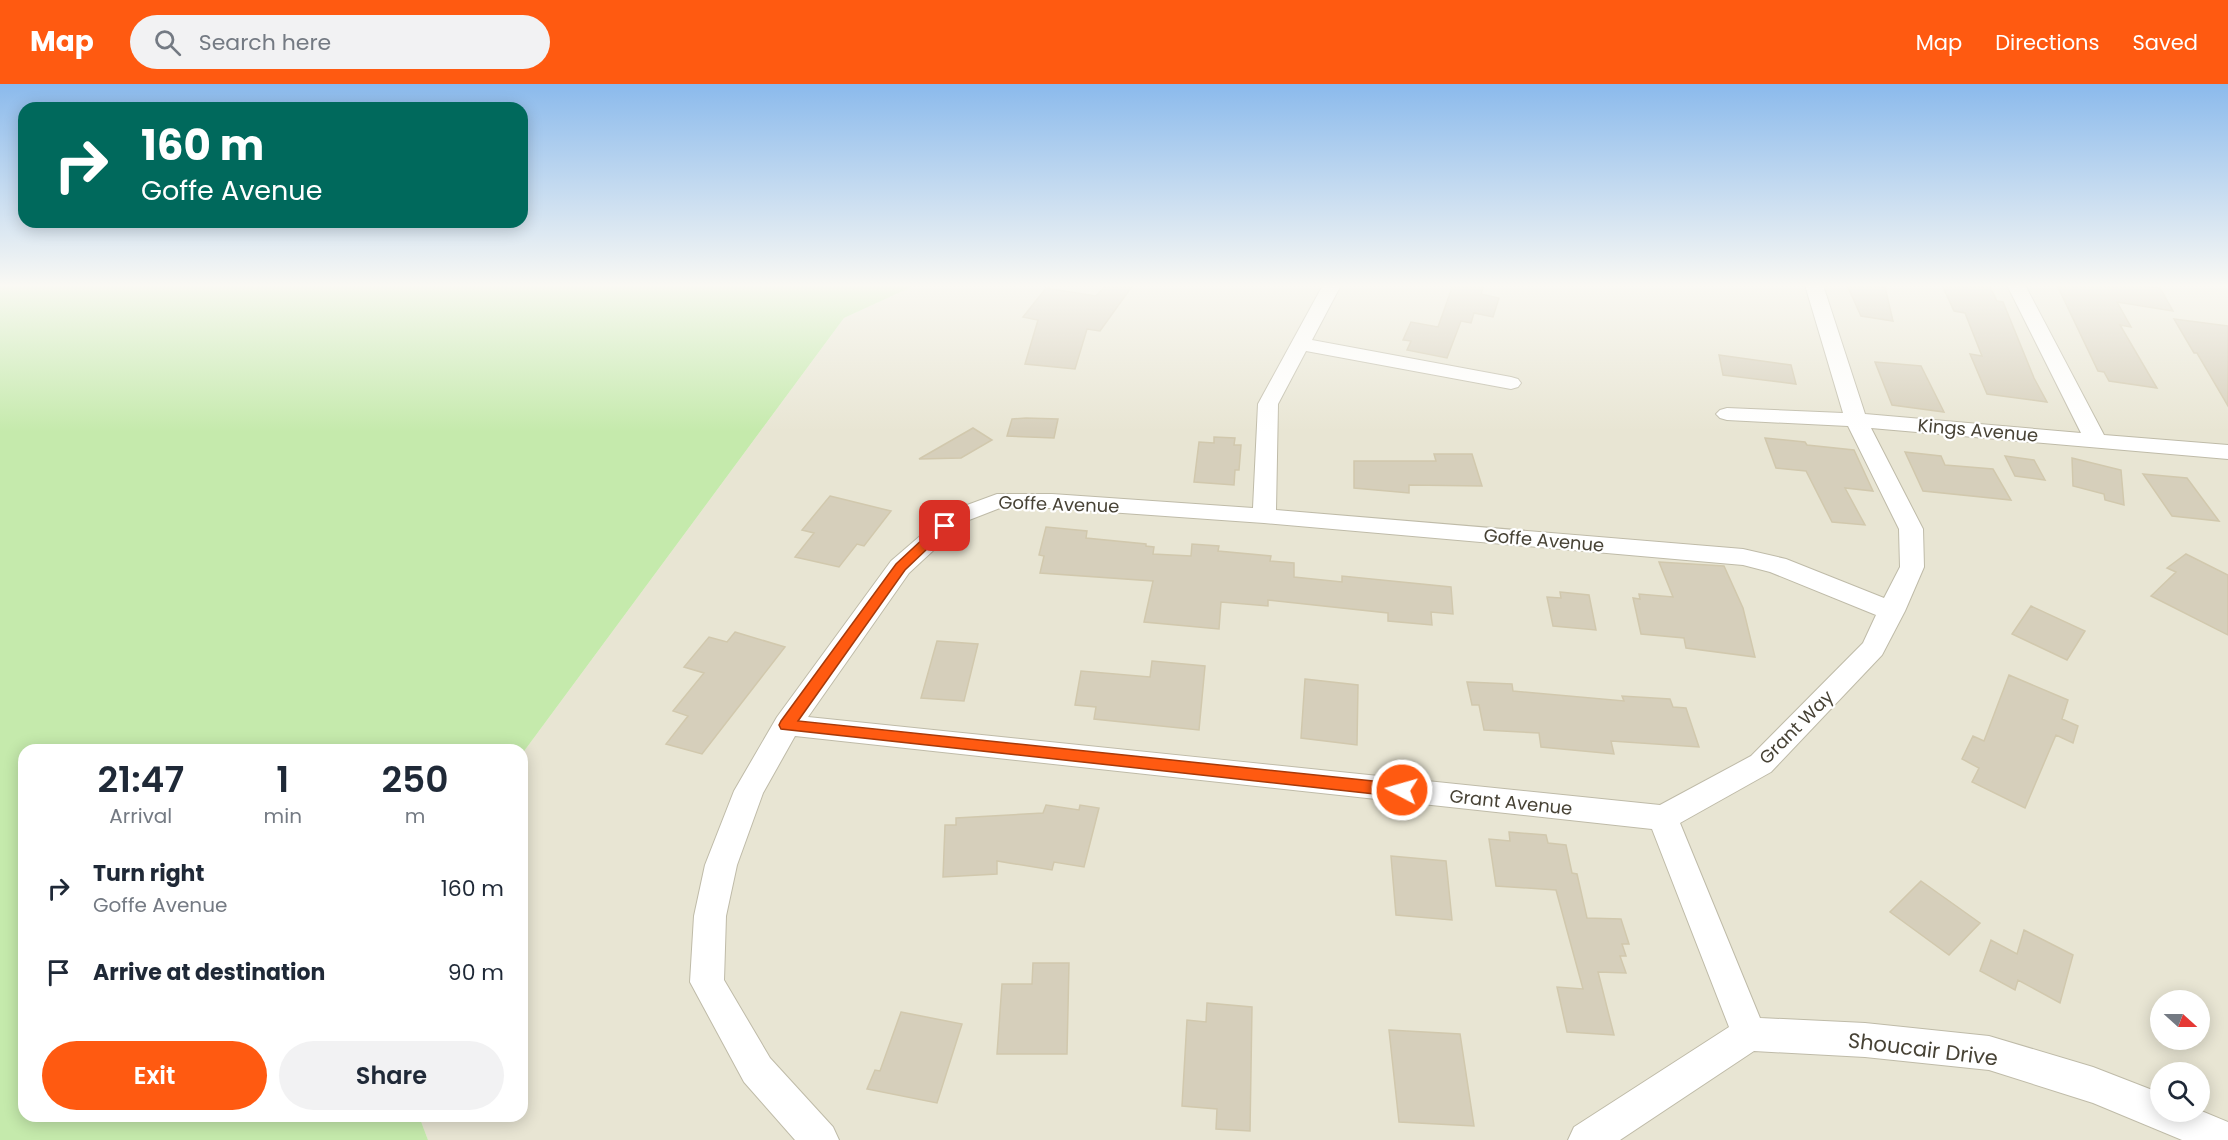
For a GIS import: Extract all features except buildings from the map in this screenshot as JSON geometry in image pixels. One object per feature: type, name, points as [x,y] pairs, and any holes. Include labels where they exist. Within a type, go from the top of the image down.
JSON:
[{"type":"street","points":[[1264,516],[1268,404],[1305,334]]},
{"type":"street","name":"Grant Way","points":[[1663,818],[1761,764],[1873,648],[1912,567],[1911,530],[1856,420],[1829,334]]},
{"type":"street","points":[[2041,334],[2096,441]]},
{"type":"street","points":[[1300,344],[1511,383]]},
{"type":"street","name":"Kings Avenue","points":[[1728,414],[1856,420],[2228,452]]},
{"type":"street","name":"Goffe Avenue","points":[[820,1140],[756,1070],[707,982],[710,916],[721,865],[749,790],[787,725],[900,567],[956,517],[976,507],[997,501],[1019,499],[1264,516],[1743,557],[1777,565],[1892,611]]},
{"type":"street","name":"Grant Avenue","points":[[787,725],[1663,818]]},
{"type":"street","points":[[1587,1140],[1749,1034],[1663,818]]},
{"type":"street","name":"Shoucair Drive","points":[[1749,1034],[1865,1040],[1989,1053],[2093,1085],[2150,1108]]},
{"type":"street","name":"Shoucair Drive","points":[[2184,1122],[2226,1140]]},
{"type":"shaded area","points":[[832,334],[2228,334],[2228,1140],[428,1140],[421,1122],[528,1122],[528,746]]},
{"type":"green space","points":[[0,334],[832,334],[528,746],[528,744],[18,744],[18,1122],[421,1122],[428,1140],[0,1140]]},
{"type":"route","points":[[945,526],[900,567],[787,725],[1402,790]]}]
